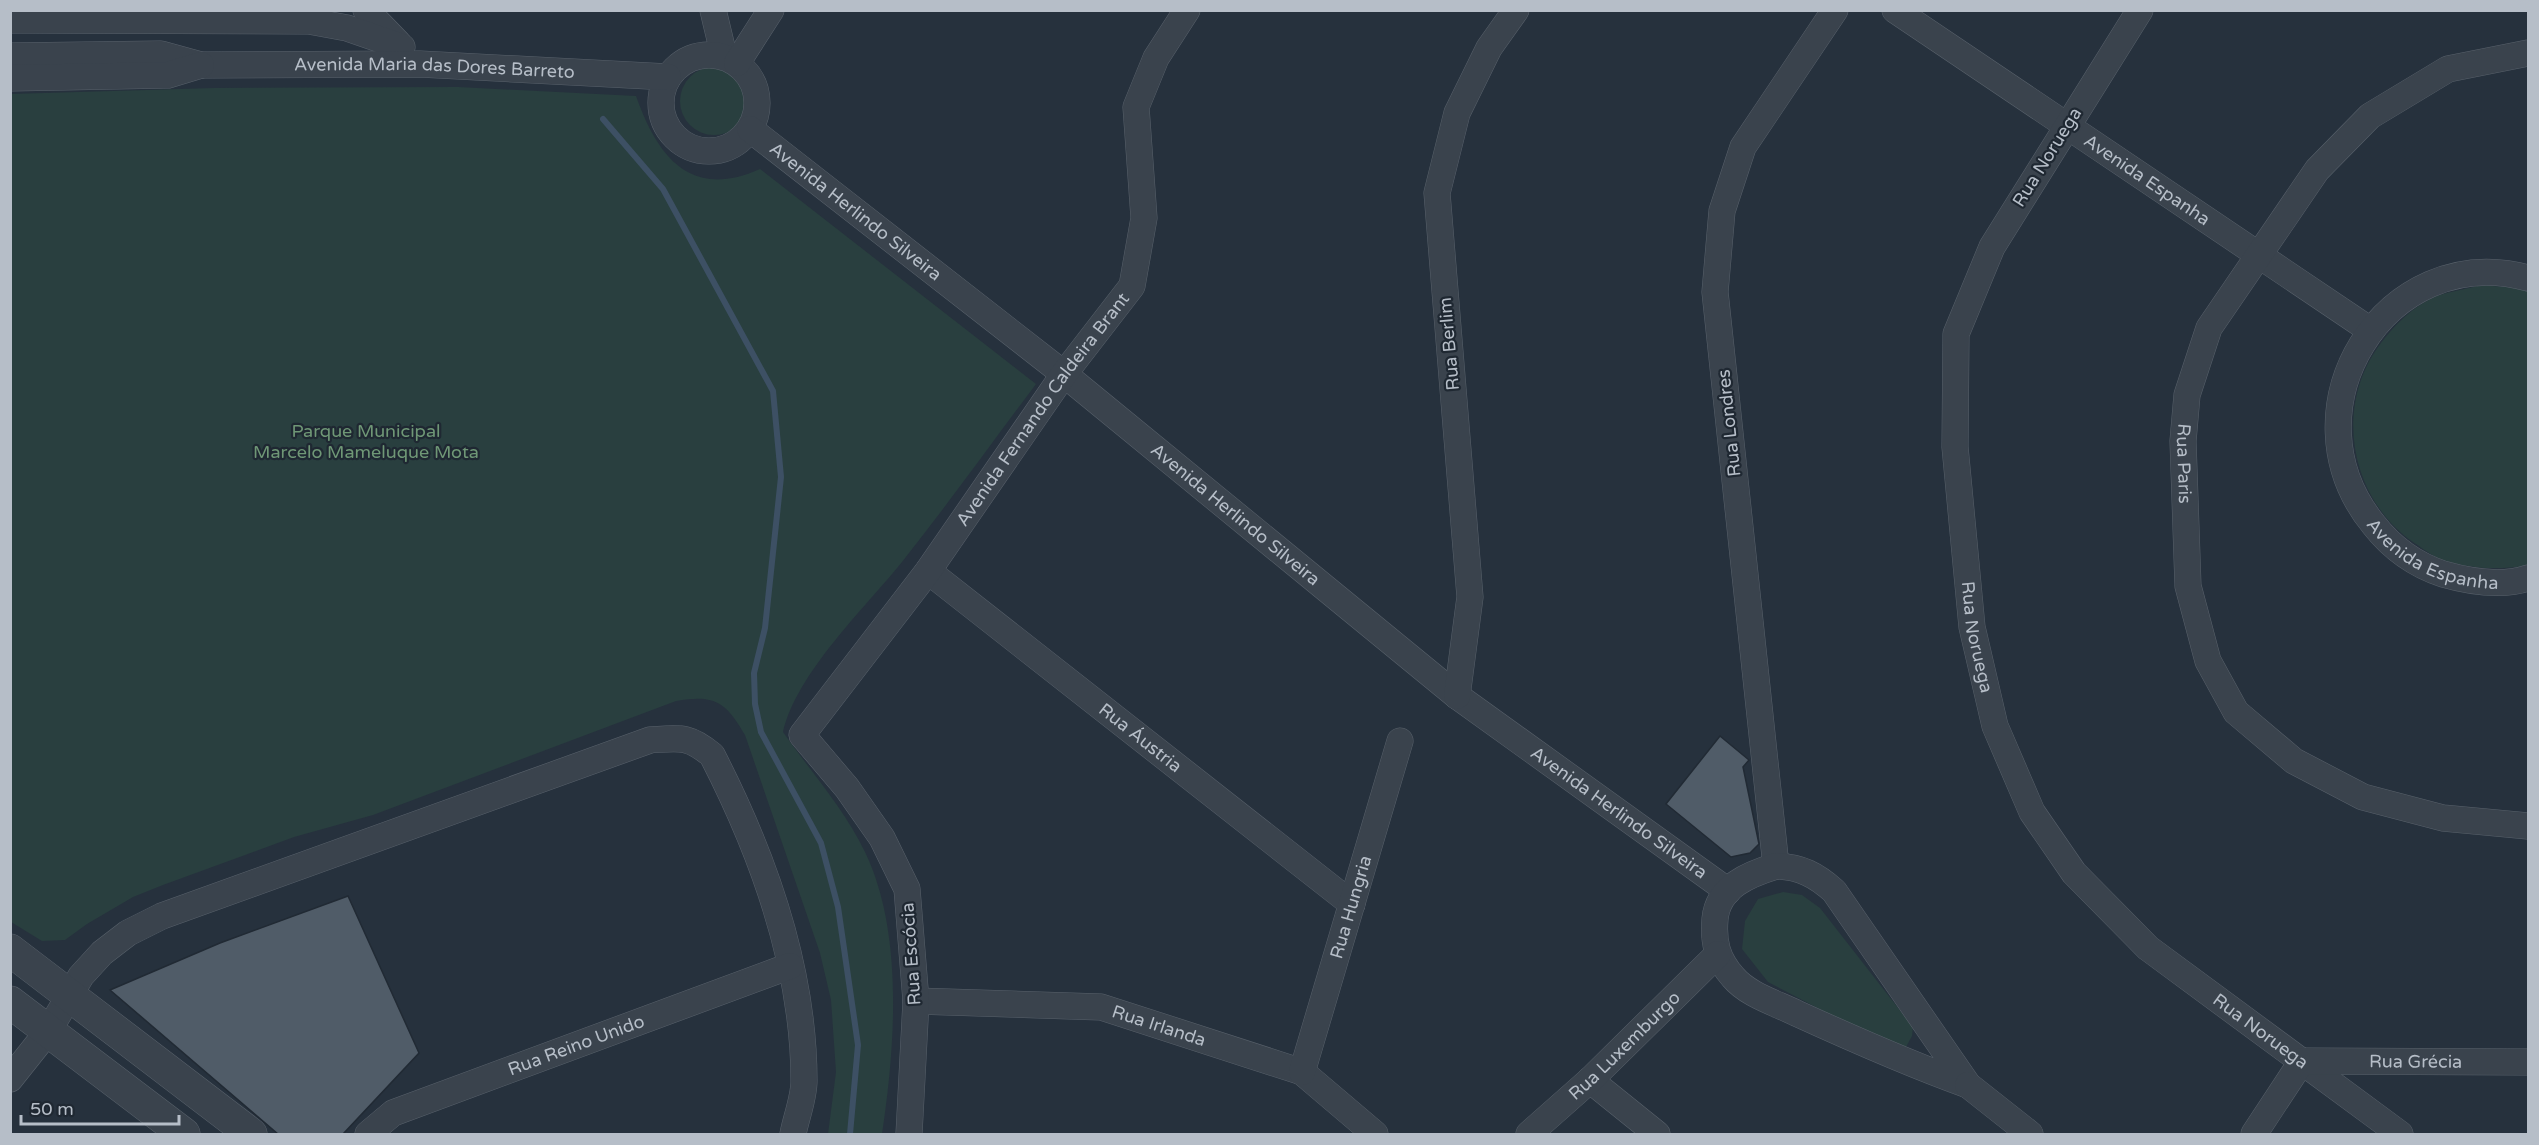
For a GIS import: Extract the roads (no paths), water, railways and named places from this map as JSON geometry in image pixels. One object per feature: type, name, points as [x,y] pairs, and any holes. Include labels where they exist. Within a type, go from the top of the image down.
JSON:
[{"type":"street","points":[[366,10],[411,56]]},
{"type":"street","points":[[713,10],[731,60]]},
{"type":"street","points":[[731,60],[771,10]]},
{"type":"street","name":"Avenida Fernando Caldeira Brant","points":[[802,735],[928,571],[1064,374],[1132,286],[1144,218],[1136,107],[1156,58],[1187,10]]},
{"type":"street","name":"Rua Berlim","points":[[1457,696],[1470,597],[1437,193],[1457,113],[1489,48],[1516,10]]},
{"type":"street","name":"Rua Londres","points":[[1776,866],[1715,292],[1722,211],[1743,147],[1834,10]]},
{"type":"street","name":"Avenida Espanha","points":[[1895,10],[2370,330]]},
{"type":"street","name":"Rua Noruega","points":[[2140,10],[2065,126],[1992,247],[1956,334],[1955,447],[1972,627],[1995,726],[2032,812],[2073,873],[2148,948],[2400,1134]]},
{"type":"street","points":[[10,20],[130,15],[309,21],[347,28],[411,56]]},
{"type":"street","name":"Rua Paris","points":[[2527,827],[2443,818],[2362,797],[2294,761],[2236,712],[2208,660],[2188,586],[2183,441],[2187,395],[2209,328],[2317,171],[2370,116],[2448,69],[2529,53]]},
{"type":"street","name":"Avenida Maria das Dores Barreto","points":[[10,56],[161,54],[201,65]]},
{"type":"street","points":[[708,54],[731,60],[748,73],[755,86],[757,108],[750,129],[740,140],[727,148],[712,151],[697,150],[683,144],[664,120],[661,106],[662,91],[668,77],[678,65],[692,57],[708,54]]},
{"type":"street","name":"Avenida Maria das Dores Barreto","points":[[10,78],[168,75],[201,65],[411,56],[668,77]]},
{"type":"street","name":"Avenida Herlindo Silveira","points":[[750,129],[1064,374],[1457,696],[1728,891]]},
{"type":"street","name":"Avenida Espanha","points":[[2529,278],[2507,272],[2455,275],[2408,296],[2370,330],[2347,371],[2337,416],[2341,463],[2358,506],[2388,542],[2426,568],[2471,582],[2517,582],[2529,578]]},
{"type":"street","name":"Rua Áustria","points":[[928,571],[1352,904]]},
{"type":"street","name":"Rua Escócia","points":[[802,735],[846,788],[882,838],[907,889],[916,1001],[909,1134]]},
{"type":"street","points":[[10,1079],[49,1030],[81,976],[102,953],[128,933],[162,916],[650,740],[675,738],[695,740],[712,755],[723,776],[768,886],[797,990],[804,1083],[793,1134]]},
{"type":"street","name":"Rua Hungria","points":[[1302,1072],[1400,741]]},
{"type":"street","points":[[1968,1085],[1902,1061],[1747,988],[1733,978],[1718,954],[1714,940],[1716,915],[1728,891],[1745,875],[1776,866],[1792,867],[1815,875],[1834,891],[1968,1085],[2030,1134]]},
{"type":"street","points":[[10,950],[251,1134]]},
{"type":"street","name":"Rua Luxemburgo","points":[[1529,1134],[1590,1080],[1718,954]]},
{"type":"street","name":"Rua Reino Unido","points":[[368,1134],[393,1113],[790,966]]},
{"type":"street","name":"Rua Irlanda","points":[[916,1001],[1101,1007],[1302,1072],[1375,1134]]},
{"type":"street","points":[[10,1002],[184,1134]]},
{"type":"street","points":[[1902,1061],[1919,1050],[1930,1030]]},
{"type":"street","points":[[2254,1134],[2302,1061]]},
{"type":"street","name":"Rua Grécia","points":[[2302,1061],[2529,1062]]},
{"type":"street","points":[[1590,1080],[1657,1134]]},
{"type":"waterway","points":[[603,119],[663,189],[773,391],[781,477],[765,628],[754,673],[755,704],[761,732],[821,843],[838,907],[858,1045],[850,1134]]},
{"type":"park label","name":"Parque Municipal Marcelo Mameluque Mota","points":[[366,441]]}]
